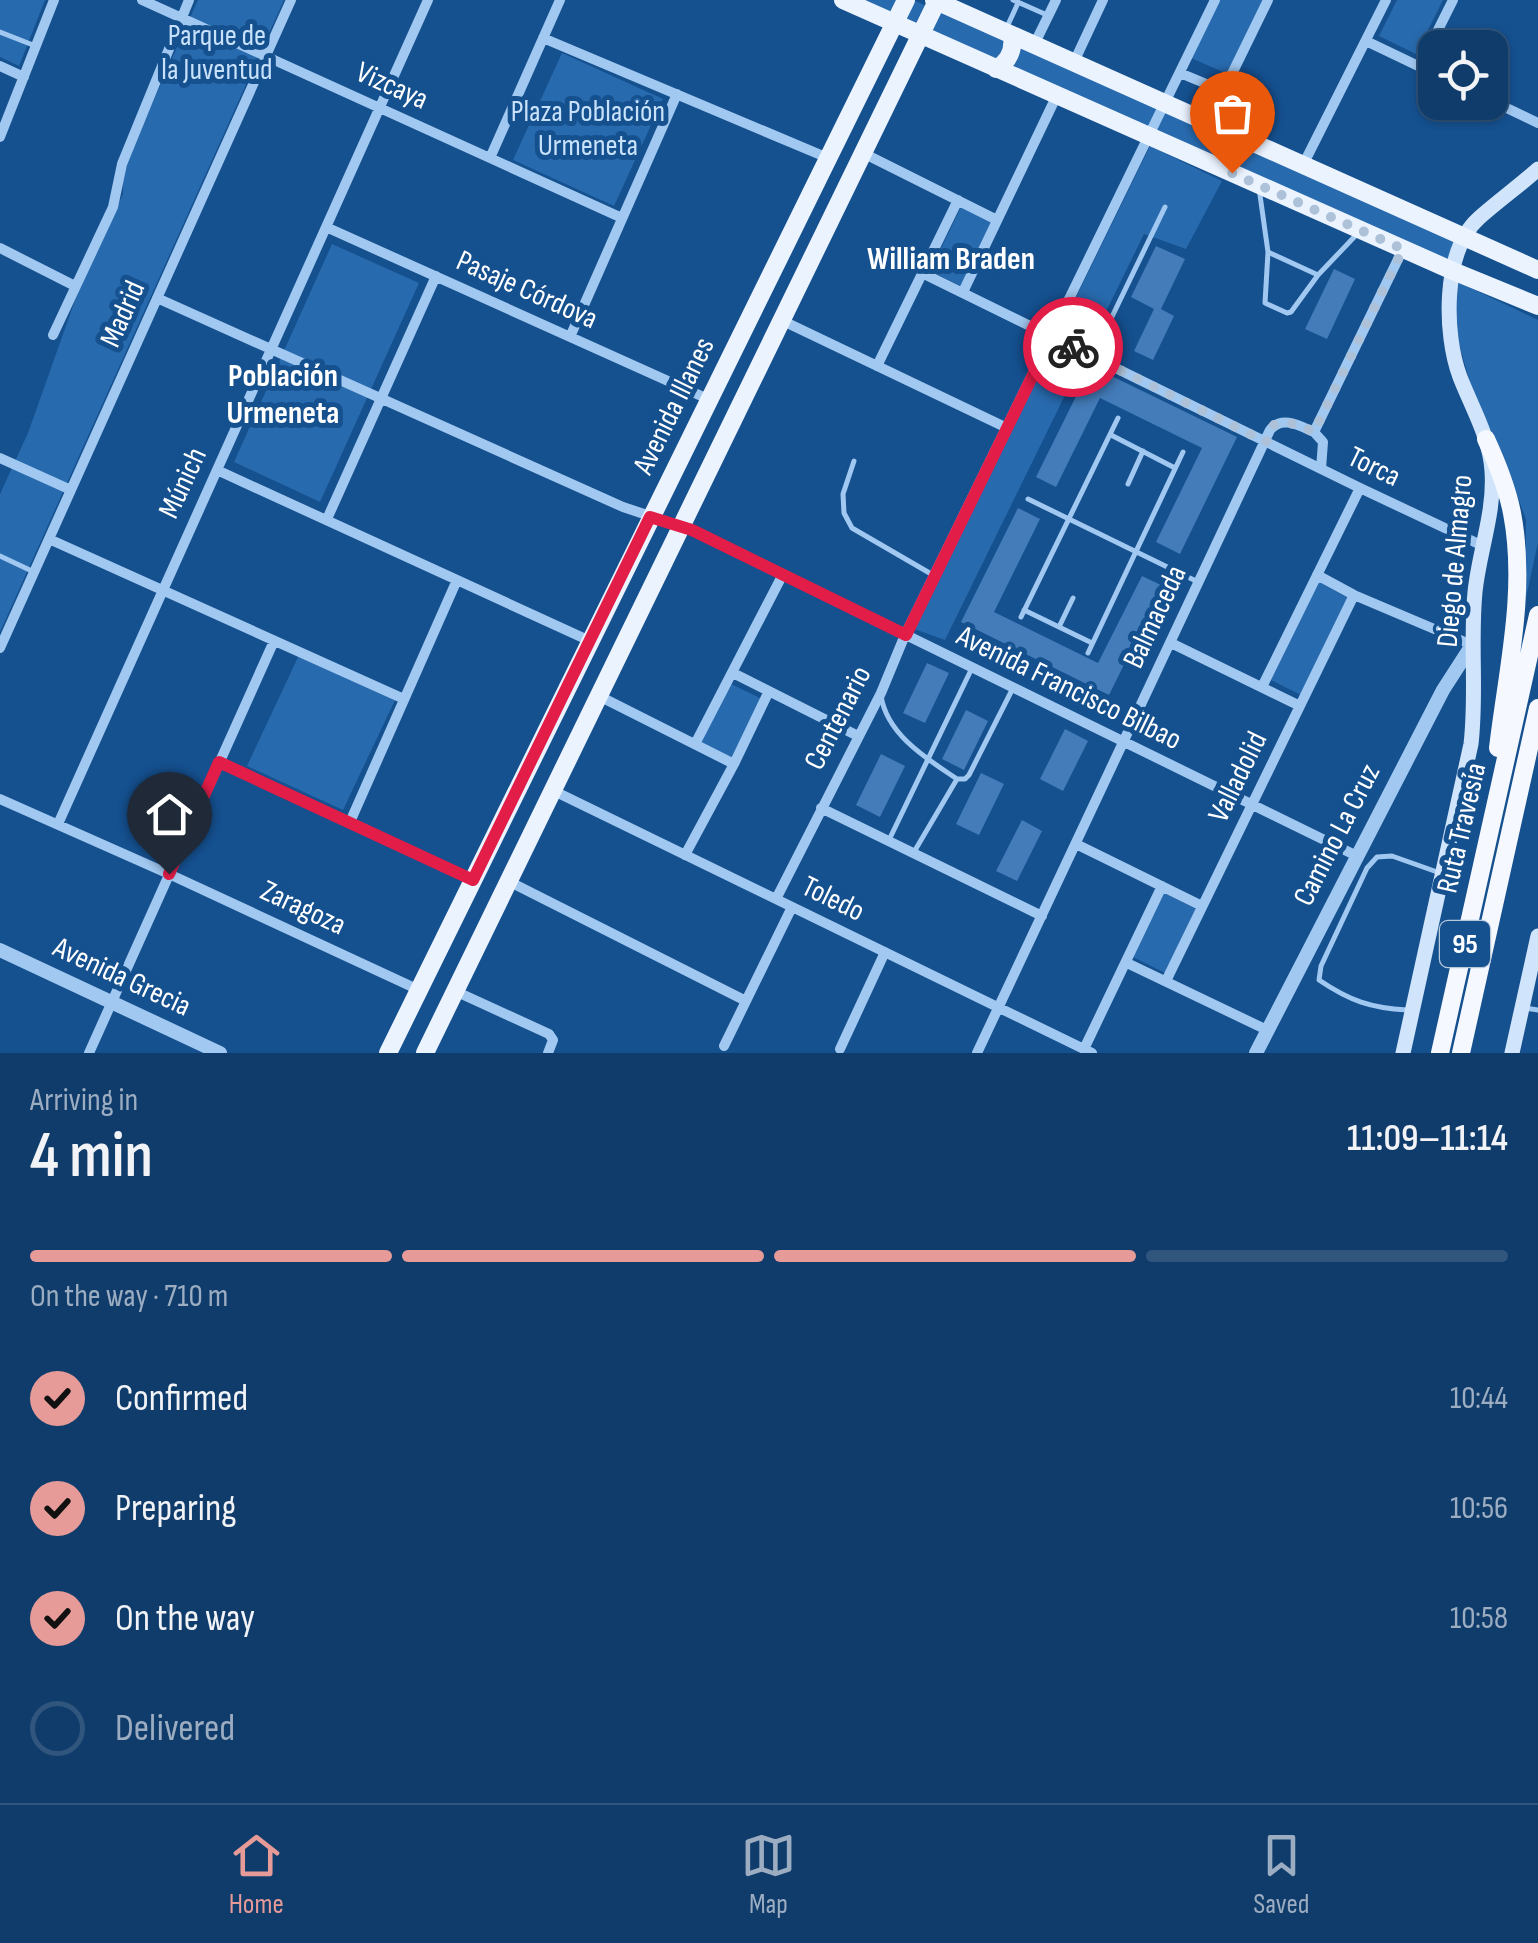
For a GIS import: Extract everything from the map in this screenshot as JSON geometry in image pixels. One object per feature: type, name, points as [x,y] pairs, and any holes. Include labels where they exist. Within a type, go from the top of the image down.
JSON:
[{"type":"highway","points":[[1486,440],[1512,513],[1517,572],[1514,631],[1489,836]]},
{"type":"highway","name":"Ruta Travesía","points":[[1440,1053],[1538,615]]},
{"type":"highway","name":"Ruta Travesía","points":[[1461,1053],[1538,708]]},
{"type":"highway","points":[[1506,854],[1538,757]]},
{"type":"main road","points":[[843,0],[1453,272],[1538,306]]},
{"type":"main road","name":"Avenida Illanes","points":[[392,1050],[906,0]]},
{"type":"main road","points":[[936,0],[1538,270]]},
{"type":"main road","name":"Avenida Illanes","points":[[425,1053],[936,0]]},
{"type":"main road","points":[[996,69],[1010,55],[1008,34]]},
{"type":"main road","name":"Diego de Almagro","points":[[1404,1053],[1471,744],[1475,593],[1492,491],[1486,440],[1451,344],[1449,302],[1453,272],[1465,238],[1479,218],[1538,169]]},
{"type":"main road","points":[[1512,1053],[1530,1008],[1538,936]]},
{"type":"main road","points":[[420,990],[451,999]]},
{"type":"street","points":[[0,136],[54,0]]},
{"type":"street","name":"Vizcaya","points":[[142,0],[622,218]]},
{"type":"street","points":[[53,335],[112,206],[122,164],[189,0]]},
{"type":"street","name":"Madrid","points":[[0,648],[291,0]]},
{"type":"street","name":"Múnich","points":[[58,824],[428,0]]},
{"type":"street","points":[[490,158],[560,0]]},
{"type":"street","points":[[1034,45],[1056,0]]},
{"type":"street","points":[[1074,62],[1103,0]]},
{"type":"street","name":"Centenario","points":[[776,899],[881,692],[1216,0]]},
{"type":"street","points":[[1180,72],[1216,88],[1226,86],[1268,0]]},
{"type":"street","points":[[1302,165],[1386,0]]},
{"type":"street","points":[[1438,30],[1453,0]]},
{"type":"street","points":[[543,38],[828,158]]},
{"type":"street","points":[[1366,41],[1418,65]]},
{"type":"street","points":[[0,66],[24,77]]},
{"type":"street","points":[[570,337],[677,94]]},
{"type":"street","points":[[962,292],[1057,96]]},
{"type":"street","points":[[1508,109],[1538,123]]},
{"type":"street","points":[[863,153],[996,220]]},
{"type":"street","points":[[876,366],[958,200]]},
{"type":"street","name":"Pasaje Córdova","points":[[326,227],[708,400]]},
{"type":"street","points":[[0,248],[75,286]]},
{"type":"street","points":[[1314,432],[1403,249]]},
{"type":"street","name":"Torca","points":[[922,273],[1482,546]]},
{"type":"street","points":[[326,519],[436,276]]},
{"type":"street","name":"Avenida Francisco Bilbao","points":[[157,298],[650,517],[681,526],[1357,856]]},
{"type":"street","points":[[782,320],[1007,428]]},
{"type":"street","points":[[1266,442],[1274,425],[1282,422],[1314,432],[1323,442],[1321,469]]},
{"type":"street","name":"Balmaceda","points":[[977,1053],[1266,442]]},
{"type":"street","points":[[0,458],[71,490]]},
{"type":"street","points":[[217,470],[590,641]]},
{"type":"street","name":"Valladolid","points":[[1262,687],[1360,488]]},
{"type":"street","points":[[48,539],[404,699]]},
{"type":"street","points":[[695,744],[783,574]]},
{"type":"street","points":[[1316,575],[1472,646]]},
{"type":"street","points":[[350,822],[457,580]]},
{"type":"street","name":"Valladolid","points":[[1166,981],[1354,595]]},
{"type":"street","points":[[89,1053],[274,641]]},
{"type":"street","points":[[1171,643],[1300,706]]},
{"type":"street","name":"Camino La Cruz","points":[[1256,1053],[1443,690],[1472,646]]},
{"type":"street","points":[[733,673],[858,736]]},
{"type":"street","points":[[685,855],[769,691]]},
{"type":"street","points":[[599,696],[734,764]]},
{"type":"street","points":[[219,762],[473,880]]},
{"type":"street","name":"Toledo","points":[[552,790],[1088,1051]]},
{"type":"street","name":"Zaragoza","points":[[0,799],[420,990]]},
{"type":"street","points":[[821,808],[1042,916]]},
{"type":"street","points":[[1076,844],[1202,906]]},
{"type":"street","points":[[508,881],[746,1001]]},
{"type":"street","points":[[1088,1051],[1162,886]]},
{"type":"street","points":[[724,1046],[792,907]]},
{"type":"street","name":"Avenida Grecia","points":[[1,952],[220,1053]]},
{"type":"street","points":[[840,1048],[884,952]]},
{"type":"street","points":[[1127,963],[1267,1030]]},
{"type":"street","points":[[451,999],[549,1034],[554,1040],[548,1053]]},
{"type":"lane","points":[[1008,34],[1016,1],[1048,16]]},
{"type":"lane","points":[[0,32],[36,46]]},
{"type":"lane","points":[[1259,185],[1268,252],[1265,303],[1291,312],[1318,275],[1360,230]]},
{"type":"lane","points":[[1093,356],[1165,207]]},
{"type":"lane","points":[[1268,252],[1318,275]]},
{"type":"lane","points":[[1092,643],[1022,614],[1118,418]]},
{"type":"lane","points":[[1110,435],[1175,468]]},
{"type":"lane","points":[[1128,484],[1143,452]]},
{"type":"lane","points":[[1088,653],[1183,452]]},
{"type":"lane","points":[[854,460],[843,494],[844,513],[852,528],[936,576]]},
{"type":"lane","points":[[1028,499],[1199,583]]},
{"type":"lane","points":[[0,556],[34,572]]},
{"type":"lane","points":[[1059,627],[1073,598]]},
{"type":"lane","points":[[889,840],[972,668]]},
{"type":"lane","points":[[881,692],[885,715],[926,758],[957,779],[965,779],[1013,688]]},
{"type":"lane","points":[[914,852],[957,779]]},
{"type":"lane","points":[[1319,980],[1320,966],[1377,857],[1392,856],[1443,874]]},
{"type":"lane","points":[[1298,970],[1358,1003],[1413,1010]]},
{"type":"green space","points":[[0,0],[45,0],[19,66],[0,57]]},
{"type":"green space","name":"Parque de la Juventud","points":[[198,0],[284,0],[0,632],[0,494],[28,433],[78,292],[123,194],[123,169]]},
{"type":"green space","points":[[861,0],[913,0],[1456,242],[1448,264]]},
{"type":"green space","points":[[1219,0],[1265,0],[1230,75],[1191,58]]},
{"type":"green space","points":[[1397,0],[1443,0],[1428,30],[1418,30],[1416,54],[1379,36]]},
{"type":"green space","name":"Plaza Población Urmeneta","points":[[562,53],[663,99],[614,206],[513,160]]},
{"type":"green space","points":[[1150,146],[1222,181],[1186,249],[1144,234],[945,640],[914,629]]},
{"type":"green space","points":[[962,205],[993,220],[961,286],[930,271]]},
{"type":"green space","points":[[332,244],[419,283],[320,502],[234,462]]},
{"type":"green space","points":[[1456,281],[1538,320],[1538,542],[1525,603],[1526,520],[1473,393],[1451,311]]},
{"type":"green space","points":[[1317,581],[1348,598],[1301,695],[1267,678]]},
{"type":"green space","points":[[299,655],[395,700],[343,810],[247,766]]},
{"type":"green space","points":[[727,682],[762,699],[729,766],[694,749]]},
{"type":"green space","points":[[1164,893],[1198,910],[1167,974],[1131,956]]},
{"type":"building","points":[[1156,246],[1185,259],[1161,309],[1174,316],[1153,360],[1134,351],[1154,309],[1131,297]]},
{"type":"building","points":[[1334,269],[1355,279],[1327,339],[1305,329]]},
{"type":"building","points":[[1091,366],[1237,437],[1180,554],[1156,542],[1202,448],[1100,398],[1056,487],[1036,477]]},
{"type":"building","points":[[1018,508],[1040,519],[994,612],[1098,663],[1142,576],[1163,586],[1109,695],[961,622]]},
{"type":"building","points":[[927,663],[949,673],[925,723],[903,713]]},
{"type":"building","points":[[966,710],[988,721],[964,770],[942,759]]},
{"type":"building","points":[[1065,729],[1088,741],[1063,791],[1040,779]]},
{"type":"building","points":[[881,754],[905,766],[880,817],[856,805]]},
{"type":"building","points":[[981,773],[1004,784],[979,835],[956,824]]},
{"type":"building","points":[[1022,820],[1042,831],[1017,881],[996,871]]},
{"type":"way so far","points":[[1073,347],[1266,442],[1274,425],[1282,422],[1314,432],[1403,249],[1232,173]]},
{"type":"district","name":"William Braden","points":[[951,259]]},
{"type":"district","name":"Población Urmeneta","points":[[283,394]]},
{"type":"route","points":[[169,874],[219,762],[473,880],[650,517],[692,530],[906,635],[1052,336],[1073,347]]}]
